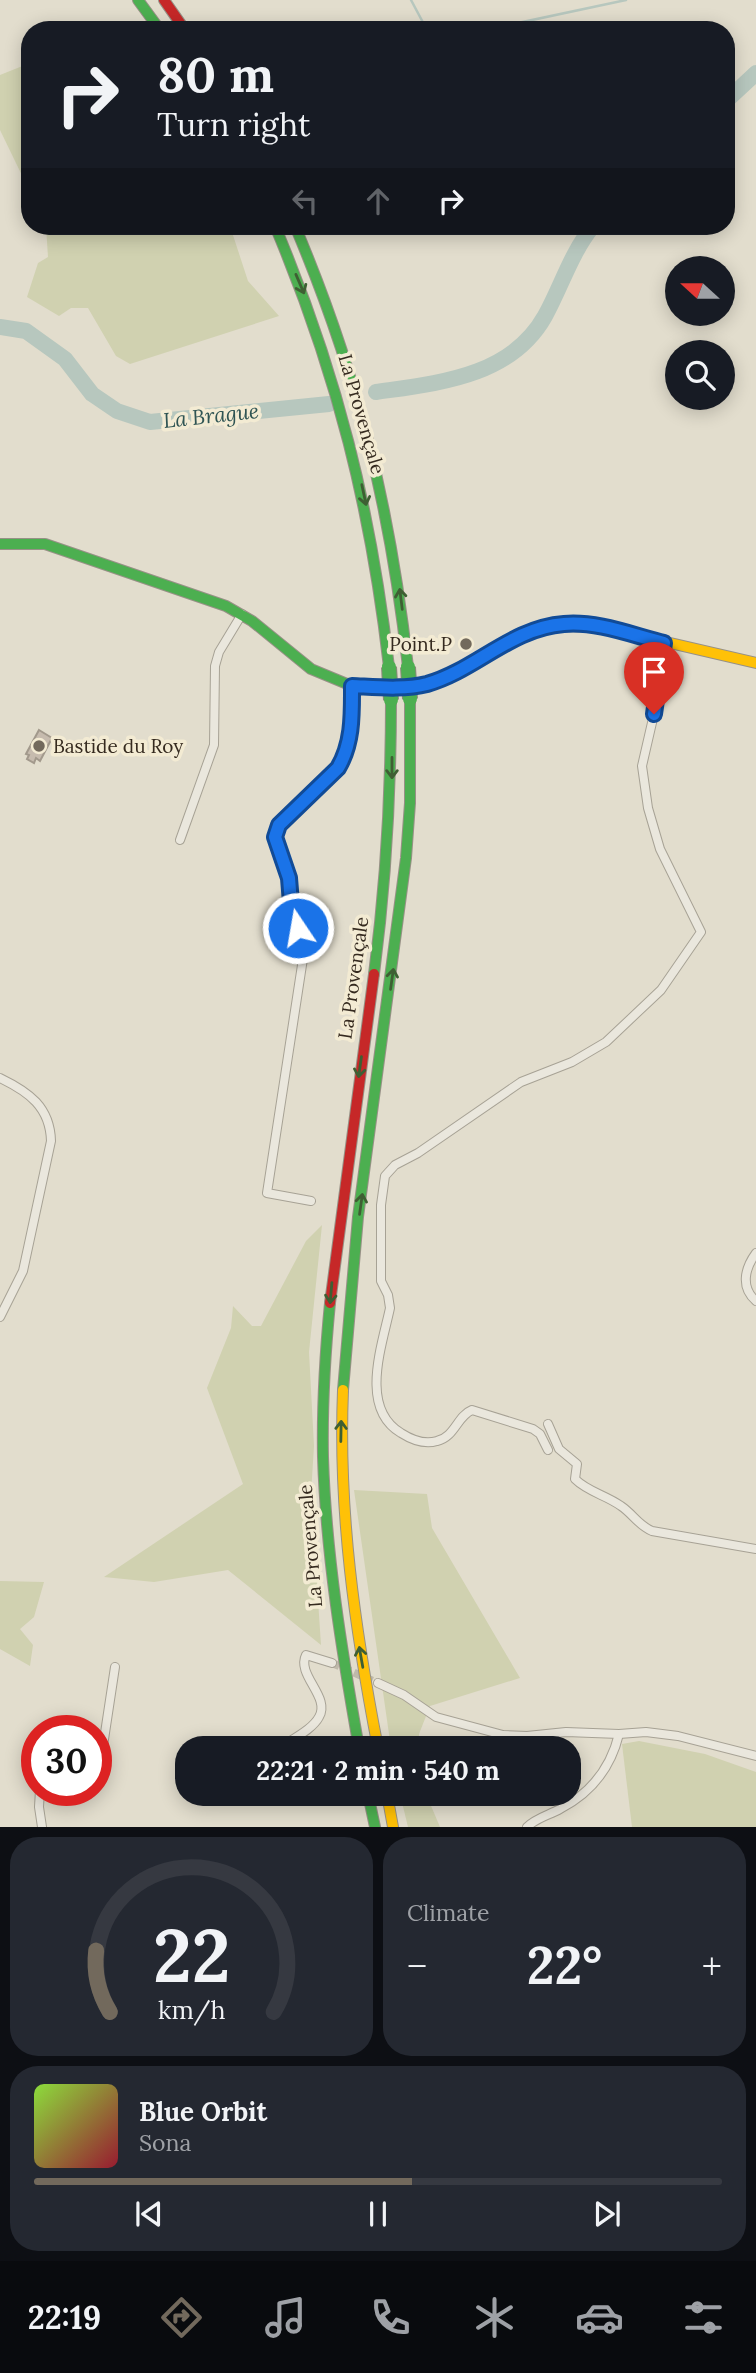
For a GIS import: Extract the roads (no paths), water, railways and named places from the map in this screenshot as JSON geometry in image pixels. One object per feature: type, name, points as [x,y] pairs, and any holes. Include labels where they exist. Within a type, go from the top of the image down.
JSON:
[{"type":"main road","points":[[138,0],[153,21]]},
{"type":"main road","points":[[164,0],[179,21]]},
{"type":"main road","name":"La Provençale","points":[[279,235],[322,344],[349,428],[379,576],[391,700],[392,777],[386,876],[332,1274],[323,1396],[324,1486],[329,1564],[357,1736]]},
{"type":"main road","name":"La Provençale","points":[[299,235],[341,337],[367,422],[389,514],[410,699],[410,803],[406,858],[353,1266],[342,1394],[342,1475],[348,1557],[359,1646],[376,1736]]},
{"type":"main road","points":[[0,544],[45,544],[199,596],[242,614],[293,657],[329,678],[352,686],[428,683],[463,667],[518,635],[563,624],[601,627],[756,663]]},
{"type":"main road","points":[[371,1806],[375,1827]]},
{"type":"main road","points":[[389,1806],[393,1827]]},
{"type":"street","points":[[180,840],[214,745],[215,666],[219,652],[242,614]]},
{"type":"street","points":[[548,1450],[540,1434],[533,1429],[472,1410],[467,1412],[452,1434],[438,1441],[423,1443],[393,1429],[383,1413],[375,1388],[390,1308],[388,1294],[381,1281],[385,1175],[395,1165],[418,1153],[521,1082],[572,1062],[606,1042],[661,990],[701,932],[660,849],[648,808],[642,766],[654,714],[664,643]]},
{"type":"street","points":[[311,1201],[267,1193],[304,952],[291,903],[289,878],[275,837],[279,825],[338,768],[345,756],[352,716],[352,686]]},
{"type":"street","points":[[0,1078],[40,1106],[50,1122],[51,1141],[23,1271],[0,1317]]},
{"type":"street","points":[[756,1253],[748,1264],[745,1281],[750,1295],[756,1301]]},
{"type":"street","points":[[548,1424],[559,1449],[578,1464],[575,1479],[622,1506],[641,1526],[665,1533],[756,1549]]},
{"type":"street","points":[[296,1736],[318,1720],[322,1713],[321,1704],[303,1661],[306,1655],[311,1654],[331,1664]]},
{"type":"street","points":[[109,1715],[116,1667]]},
{"type":"street","points":[[378,1683],[404,1695],[436,1717],[503,1735],[646,1732],[678,1736],[756,1756]]},
{"type":"street","points":[[527,1827],[533,1821],[566,1806],[601,1777],[610,1764],[619,1734]]},
{"type":"street","points":[[38,1806],[42,1827]]},
{"type":"waterway","points":[[411,0],[422,21]]},
{"type":"waterway","points":[[527,21],[626,0]]},
{"type":"waterway","name":"La Brague","points":[[735,93],[756,73]]},
{"type":"waterway","name":"La Brague","points":[[376,392],[471,374],[513,352],[531,336],[545,316],[586,235]]},
{"type":"waterway","name":"La Brague","points":[[0,327],[26,331],[65,359],[92,394],[117,411],[150,422],[329,404]]},
{"type":"tunnel","points":[[332,1663],[378,1683]]},
{"type":"place","name":"Point.P","points":[[466,644]]},
{"type":"place","name":"Bastide du Roy","points":[[39,746]]}]
